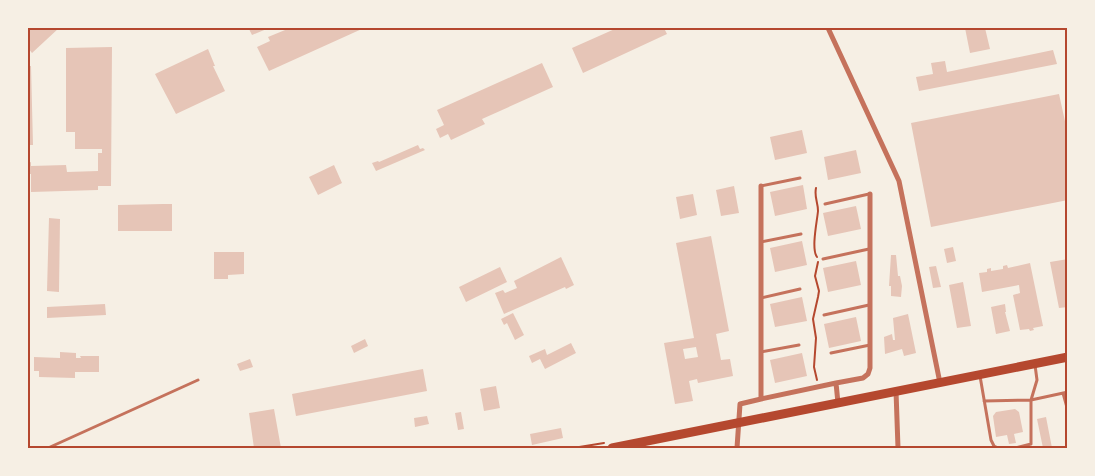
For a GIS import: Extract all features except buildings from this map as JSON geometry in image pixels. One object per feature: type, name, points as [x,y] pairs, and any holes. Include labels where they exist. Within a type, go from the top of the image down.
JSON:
[{"type":"main road","points":[[612,448],[625,447],[1068,357]]},
{"type":"street","points":[[828,28],[899,181],[940,383]]},
{"type":"street","points":[[761,186],[761,399]]},
{"type":"street","points":[[737,448],[740,404],[863,378],[868,374],[870,345],[870,194]]},
{"type":"street","points":[[836,383],[838,403]]},
{"type":"street","points":[[896,392],[898,448]]},
{"type":"lane","points":[[761,186],[800,178]]},
{"type":"lane","points":[[825,204],[870,194]]},
{"type":"lane","points":[[762,242],[801,234]]},
{"type":"lane","points":[[823,259],[870,249]]},
{"type":"lane","points":[[761,298],[800,289]]},
{"type":"lane","points":[[824,314],[870,305]]},
{"type":"lane","points":[[761,352],[799,345]]},
{"type":"lane","points":[[831,353],[870,345]]},
{"type":"lane","points":[[1015,448],[1031,444],[1031,400],[1037,380],[1035,364]]},
{"type":"lane","points":[[980,375],[991,440],[994,446],[998,448]]},
{"type":"lane","points":[[48,448],[198,380]]},
{"type":"lane","points":[[984,401],[1031,400],[1065,392],[1068,411]]},
{"type":"path","points":[[816,188],[814,194],[818,209],[813,248],[818,262],[815,276],[819,291],[814,313],[816,338],[814,367],[818,387]]}]
